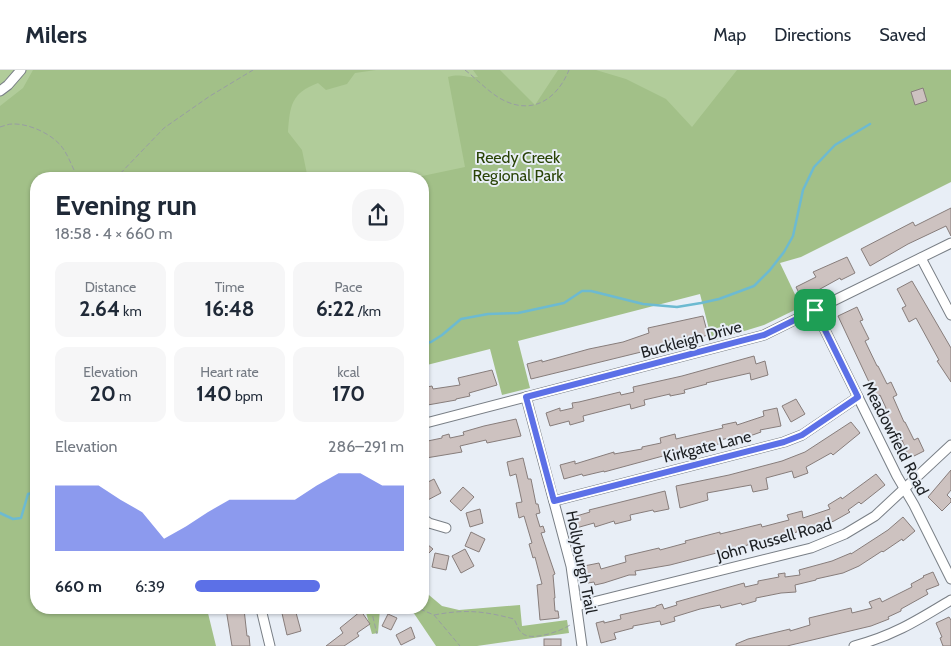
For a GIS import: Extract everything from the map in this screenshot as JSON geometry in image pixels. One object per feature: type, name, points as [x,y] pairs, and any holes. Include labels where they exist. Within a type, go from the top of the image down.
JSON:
[{"type":"street","points":[[0,91],[21,70]]},
{"type":"street","name":"Buckleigh Drive","points":[[429,422],[759,337],[951,242]]},
{"type":"street","points":[[920,258],[951,315]]},
{"type":"street","name":"Meadowfield Road","points":[[815,310],[951,579]]},
{"type":"street","name":"Hollyburgh Trail","points":[[526,397],[571,566],[582,646]]},
{"type":"street","name":"Kirkgate Lane","points":[[554,501],[784,442],[802,435],[858,397]]},
{"type":"street","name":"John Russell Road","points":[[577,606],[812,548],[845,534],[875,516],[951,445]]},
{"type":"street","points":[[429,523],[446,528]]},
{"type":"street","points":[[854,646],[896,633],[951,600]]},
{"type":"street","points":[[262,614],[270,646]]},
{"type":"path","points":[[122,172],[164,128],[210,96],[253,70]]},
{"type":"path","points":[[465,70],[505,101],[528,105],[544,102],[565,81],[569,70]]},
{"type":"path","points":[[0,126],[12,124],[39,130],[63,149],[75,172]]},
{"type":"path","points":[[434,615],[457,611],[476,611],[514,619],[520,632],[530,636],[558,632],[571,625]]},
{"type":"path","points":[[429,613],[434,615],[460,646]]},
{"type":"path","points":[[372,614],[377,634]]},
{"type":"green space","name":"Reedy Creek Regional Park","points":[[0,70],[922,70],[870,114],[429,178],[429,172],[30,172],[30,614],[51,614],[145,646],[0,646]]},
{"type":"green space","points":[[33,70],[376,70],[355,73],[347,84],[326,90],[318,83],[302,91],[297,96],[291,108],[288,132],[302,150],[307,172],[30,172],[30,614],[208,614],[216,646],[0,646],[0,106],[23,88]]},
{"type":"green space","points":[[473,70],[500,70],[535,105],[558,70],[596,70],[626,79],[666,99],[692,127],[737,70],[951,70],[951,182],[801,257],[780,263],[801,307],[764,325],[712,341],[700,294],[518,341],[530,388],[502,395],[490,349],[429,364],[429,175],[465,167],[448,77],[456,75],[478,77]]},
{"type":"green space","points":[[429,595],[442,606],[459,610],[520,605],[522,626],[567,620],[569,633],[477,646],[436,646],[414,614],[429,614]]},
{"type":"green space","points":[[366,614],[380,614],[378,633],[372,634]]},
{"type":"building","points":[[923,88],[927,101],[915,105],[911,92]]},
{"type":"building","points":[[951,208],[951,236],[946,226],[908,244],[870,266],[861,249],[913,222],[915,226]]},
{"type":"building","points":[[847,257],[855,273],[841,280],[840,278],[802,299],[796,287],[816,277],[813,272]]},
{"type":"building","points":[[912,281],[951,348],[951,382],[937,361],[939,360],[916,318],[909,322],[902,308],[906,306],[897,289]]},
{"type":"building","points":[[857,307],[863,320],[860,321],[869,339],[865,341],[887,384],[891,382],[897,395],[893,397],[904,422],[914,440],[918,438],[924,451],[906,460],[903,454],[907,452],[902,440],[898,442],[883,409],[886,408],[880,395],[876,397],[838,316]]},
{"type":"building","points":[[703,316],[708,335],[701,337],[700,333],[682,339],[682,342],[531,379],[527,364],[623,342],[649,333],[648,328]]},
{"type":"building","points":[[754,356],[756,364],[765,361],[768,375],[751,380],[750,373],[706,383],[684,390],[685,393],[670,396],[670,394],[644,400],[645,405],[631,409],[630,404],[583,416],[584,421],[570,425],[569,421],[550,426],[546,413],[560,408],[560,411],[573,408],[572,403],[620,392],[621,395],[634,392],[633,387],[682,376]]},
{"type":"building","points":[[492,370],[497,385],[469,393],[470,396],[429,405],[429,387],[432,386],[433,389],[460,385],[458,378]]},
{"type":"building","points":[[796,399],[805,414],[791,422],[782,406]]},
{"type":"building","points":[[777,408],[781,426],[760,430],[761,432],[747,437],[746,435],[719,440],[719,444],[685,450],[604,472],[583,476],[582,474],[564,479],[560,465],[575,461],[575,464],[614,452],[614,454],[642,449],[642,447],[661,443],[660,438],[675,434],[676,439],[723,428],[722,425],[736,422],[737,425],[764,416],[763,411]]},
{"type":"building","points":[[516,419],[521,436],[487,443],[486,440],[460,446],[462,452],[429,458],[429,441],[442,438],[442,436],[449,434],[450,438],[464,435],[463,432]]},
{"type":"building","points":[[851,422],[860,433],[833,455],[831,453],[806,467],[808,473],[794,478],[792,471],[766,478],[768,489],[753,492],[751,485],[707,493],[708,500],[680,508],[676,486],[782,461],[805,452]]},
{"type":"building","points":[[523,458],[528,479],[531,479],[536,504],[538,504],[540,513],[536,514],[540,527],[543,526],[545,532],[541,533],[555,574],[553,575],[555,611],[558,611],[559,618],[540,620],[537,585],[542,584],[535,557],[533,558],[529,544],[532,543],[524,516],[519,518],[516,503],[522,502],[516,474],[510,476],[507,462]]},
{"type":"building","points":[[951,470],[951,490],[947,495],[951,502],[942,511],[928,497]]},
{"type":"building","points":[[876,474],[885,485],[861,504],[859,502],[848,510],[850,512],[834,521],[814,528],[813,526],[797,530],[797,532],[670,565],[635,571],[636,575],[629,575],[595,585],[594,582],[588,583],[584,566],[599,563],[601,569],[626,562],[625,556],[659,548],[660,550],[720,532],[720,534],[761,524],[762,527],[789,520],[787,515],[802,511],[803,518],[830,509],[828,505],[841,497],[842,499]]},
{"type":"building","points":[[434,479],[441,493],[429,499],[429,482]]},
{"type":"building","points":[[463,487],[474,497],[461,511],[450,501]]},
{"type":"building","points":[[665,491],[669,509],[630,515],[631,520],[615,524],[614,521],[595,527],[594,523],[576,528],[573,517],[590,512],[589,510]]},
{"type":"building","points":[[480,509],[483,523],[470,527],[466,513]]},
{"type":"building","points":[[903,517],[915,531],[903,541],[902,539],[859,566],[843,573],[795,585],[796,592],[756,598],[756,601],[742,605],[741,603],[721,608],[720,605],[700,609],[674,617],[675,621],[661,625],[660,621],[633,626],[633,628],[614,633],[616,639],[601,643],[596,623],[621,619],[620,615],[662,604],[664,609],[677,605],[676,602],[744,583],[745,587],[758,584],[758,581],[779,577],[778,574],[785,573],[785,577],[800,575],[799,570],[851,554],[888,530]]},
{"type":"building","points":[[471,532],[485,539],[479,552],[465,546]]},
{"type":"building","points":[[465,549],[474,566],[461,573],[452,556]]},
{"type":"building","points":[[435,553],[449,556],[446,570],[432,567]]},
{"type":"building","points":[[933,572],[939,585],[926,590],[928,594],[888,617],[889,619],[871,626],[787,646],[736,646],[736,644],[748,639],[810,625],[809,618],[851,608],[852,613],[872,608],[869,602],[880,598],[882,602],[912,587],[911,584]]},
{"type":"building","points":[[227,614],[245,614],[250,646],[232,646]]},
{"type":"building","points":[[282,614],[296,614],[301,631],[287,635]]},
{"type":"building","points":[[357,614],[363,614],[370,624],[357,633],[359,636],[344,646],[326,646],[343,633],[340,628]]},
{"type":"building","points":[[388,614],[397,618],[391,630],[382,626]]},
{"type":"building","points":[[949,617],[951,620],[951,646],[943,646],[940,638],[942,637],[936,623]]},
{"type":"building","points":[[411,627],[415,638],[401,645],[396,635]]},
{"type":"building","points":[[544,639],[561,639],[561,646],[544,646]]},
{"type":"waterway","points":[[429,342],[442,335],[461,319],[488,314],[518,313],[564,303],[582,291],[591,291],[643,304],[677,307],[719,299],[754,286],[770,270],[784,252],[793,236],[803,190],[814,167],[835,145],[870,124]]},
{"type":"waterway","points":[[0,513],[13,519],[21,518],[28,494],[30,494]]},
{"type":"route","points":[[815,310],[858,397],[802,435],[784,442],[554,501],[526,397],[764,335],[815,310]]}]
